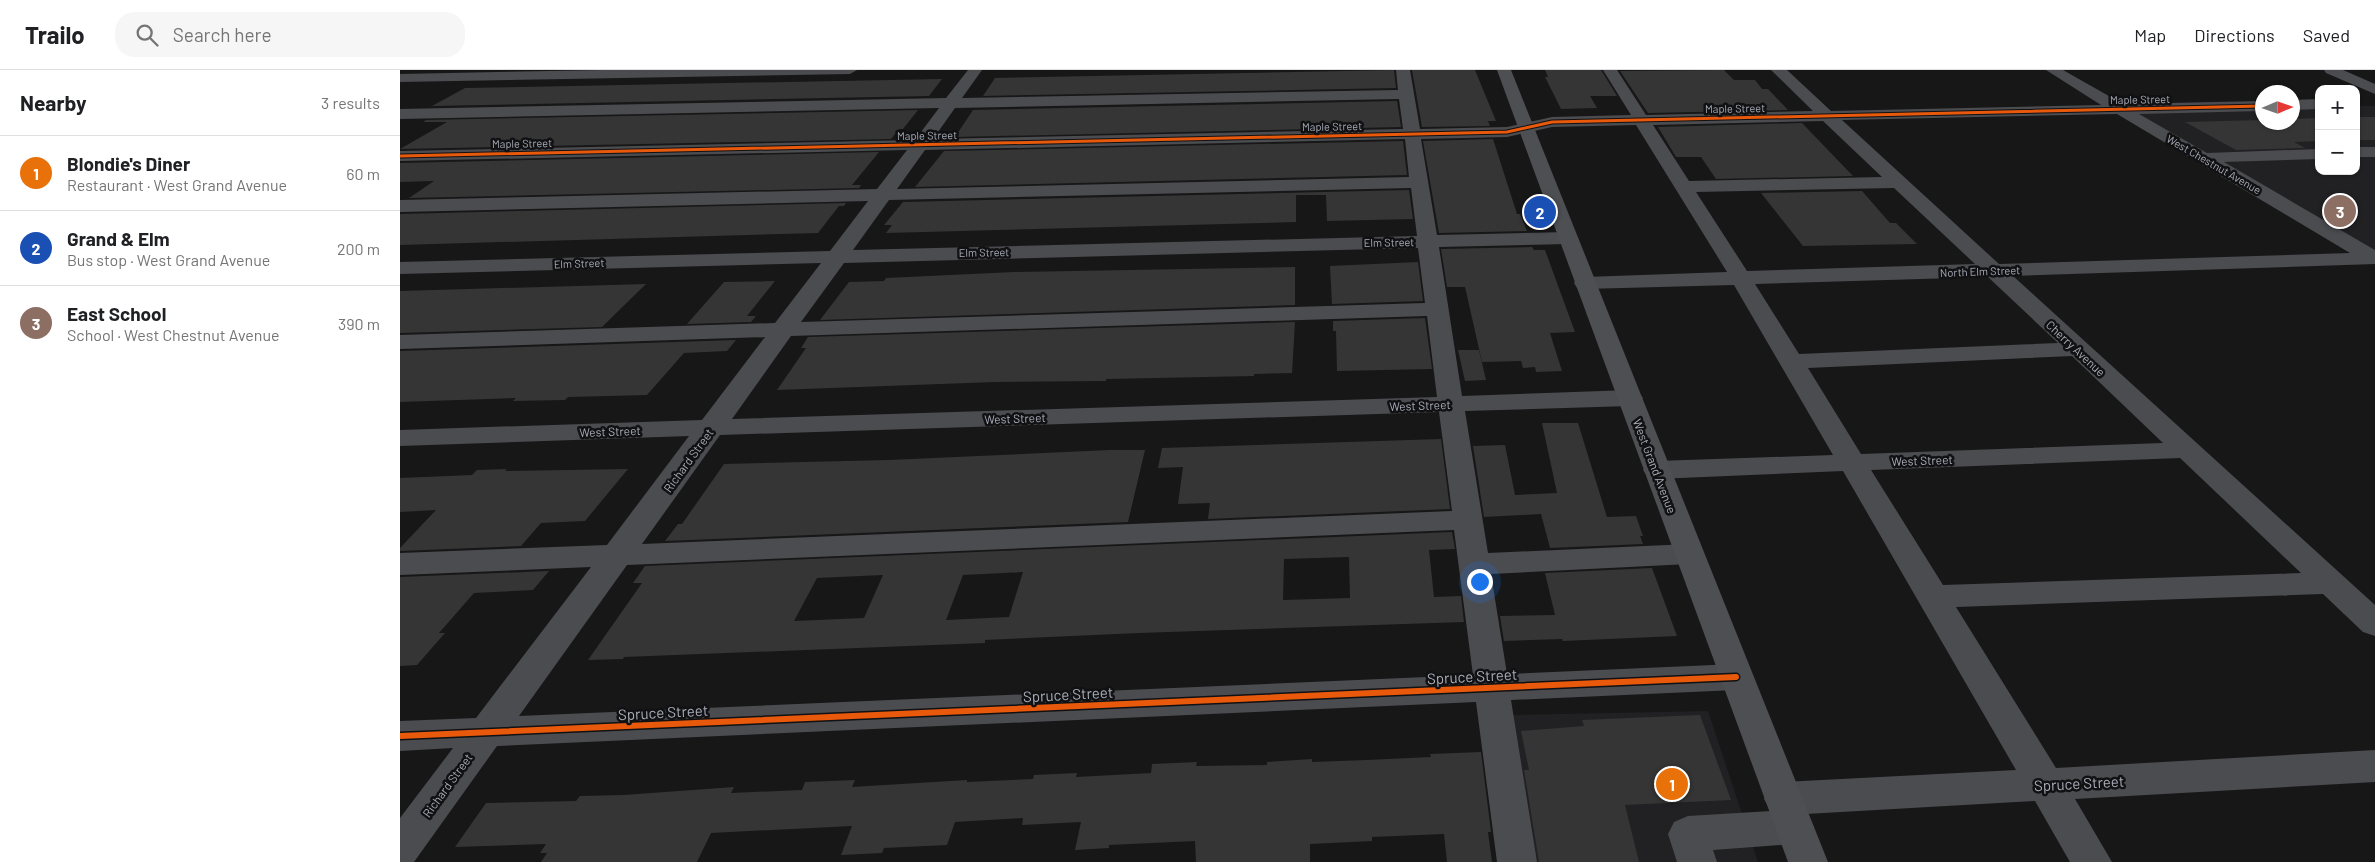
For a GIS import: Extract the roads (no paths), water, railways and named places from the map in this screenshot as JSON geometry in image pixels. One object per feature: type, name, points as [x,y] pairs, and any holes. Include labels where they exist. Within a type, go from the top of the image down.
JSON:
[{"type":"main road","name":"West Grand Avenue","points":[[1504,70],[1808,862]]},
{"type":"street","points":[[403,80],[426,70]]},
{"type":"street","points":[[403,80],[850,70]]},
{"type":"street","name":"Richard Street","points":[[400,849],[975,70]]},
{"type":"street","points":[[1610,70],[1741,278],[1854,463],[2092,862]]},
{"type":"street","name":"Cherry Avenue","points":[[1778,70],[2375,624]]},
{"type":"street","name":"West Chestnut Avenue","points":[[2053,70],[2374,258]]},
{"type":"street","points":[[2331,70],[2375,89]]},
{"type":"street","points":[[400,114],[951,103],[1405,82],[1517,862]]},
{"type":"street","points":[[2300,105],[2315,104]]},
{"type":"street","name":"Maple Street","points":[[400,156],[1507,132],[1552,122],[2255,106]]},
{"type":"street","points":[[2360,152],[2375,152]]},
{"type":"street","points":[[2203,158],[2315,154]]},
{"type":"street","points":[[400,206],[1419,182]]},
{"type":"street","points":[[1683,187],[1898,182]]},
{"type":"street","name":"Elm Street","points":[[400,268],[1568,238]]},
{"type":"street","name":"North Elm Street","points":[[1586,283],[2374,258]]},
{"type":"street","points":[[400,342],[1438,309]]},
{"type":"street","points":[[1792,362],[2078,349]]},
{"type":"street","name":"West Street","points":[[400,438],[1630,398]]},
{"type":"street","name":"West Street","points":[[1657,470],[2188,450]]},
{"type":"street","points":[[400,564],[1468,520]]},
{"type":"street","points":[[1474,564],[1689,554]]},
{"type":"street","points":[[1933,597],[2330,582]]},
{"type":"street","name":"Spruce Street","points":[[400,736],[1736,677]]},
{"type":"street","name":"Spruce Street","points":[[1697,862],[1688,834],[1789,813],[2045,784],[2375,766]]},
{"type":"place","name":"East School","points":[[2340,211]]},
{"type":"place","name":"Grand & Elm","points":[[1540,212]]},
{"type":"place","name":"Blondie's Diner","points":[[1672,784]]}]
